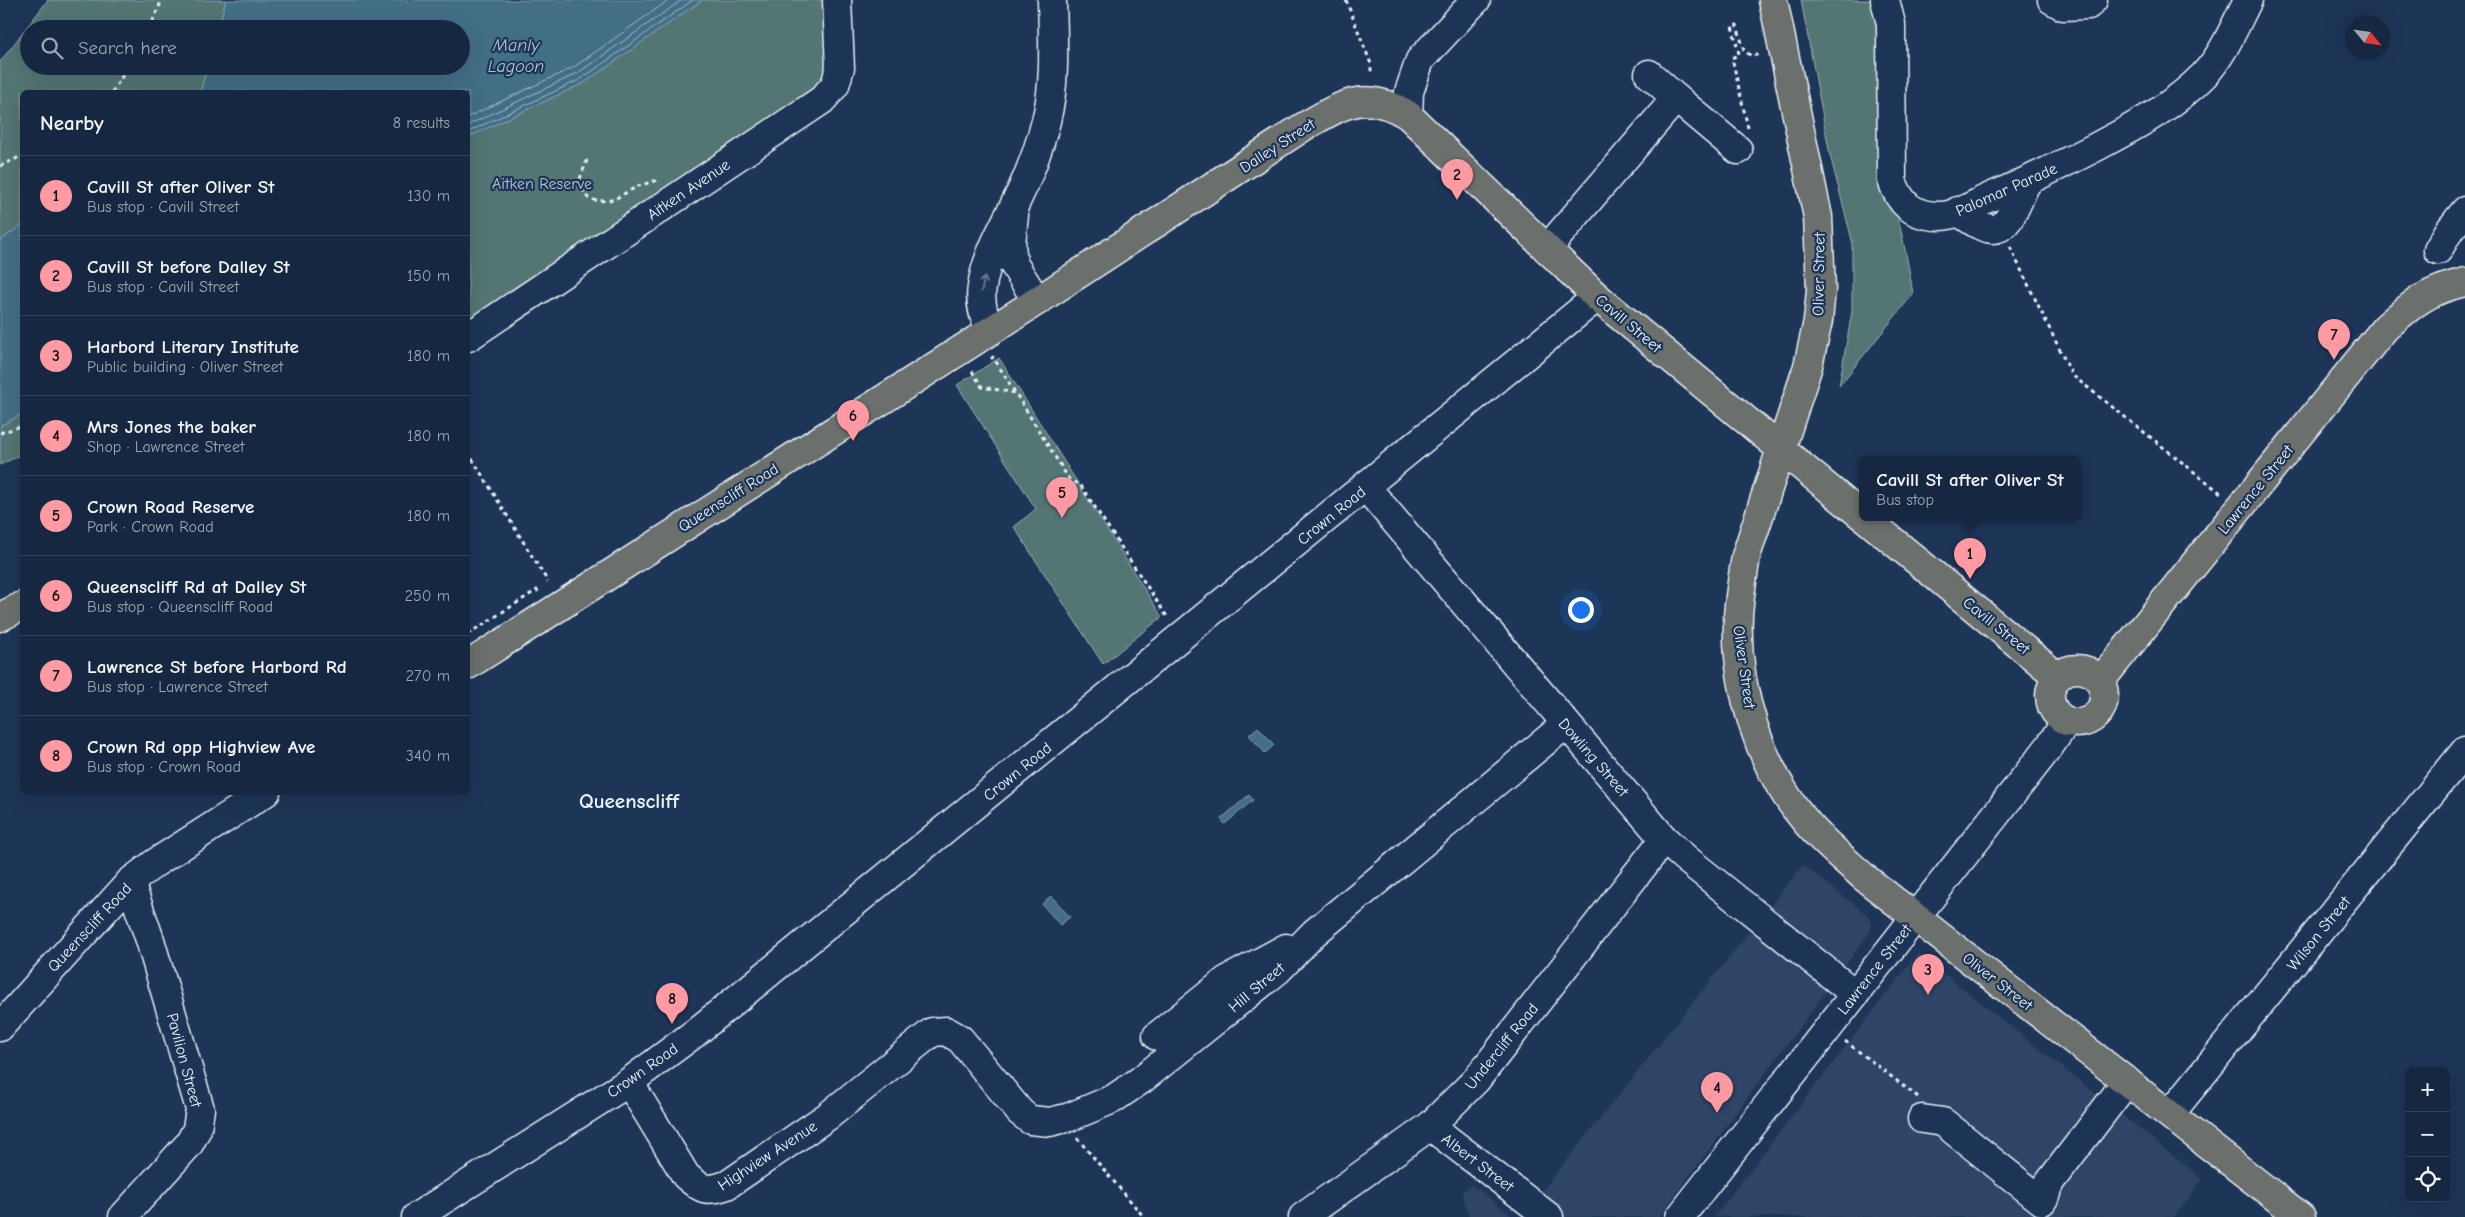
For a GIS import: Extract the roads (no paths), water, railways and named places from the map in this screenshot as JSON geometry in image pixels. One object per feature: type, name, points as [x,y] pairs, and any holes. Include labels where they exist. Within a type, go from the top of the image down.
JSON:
[{"type":"main road","name":"Oliver Street","points":[[1773,0],[1818,217],[1821,257],[1821,290],[1814,342],[1746,556],[1738,618],[1744,686],[1753,724],[1774,773],[1806,822],[1848,863],[2301,1217]]},
{"type":"main road","name":"Dalley Street","points":[[1037,301],[1329,112],[1350,103],[1368,101],[1385,103],[1408,115]]},
{"type":"main road","name":"Cavill Street","points":[[1408,115],[1597,297],[1859,513]]},
{"type":"main road","name":"Lawrence Street","points":[[2100,680],[2385,328],[2414,302],[2447,286],[2465,282]]},
{"type":"main road","name":"Queenscliff Road","points":[[470,664],[1037,301]]},
{"type":"main road","name":"Cavill Street","points":[[1869,521],[2058,677]]},
{"type":"main road","points":[[2083,669],[2092,673],[2100,680],[2104,699],[2100,711],[2088,721],[2079,723],[2063,719],[2056,713],[2050,698],[2050,690],[2058,677],[2064,672],[2083,669]]},
{"type":"street","name":"Aitken Avenue","points":[[470,336],[822,100],[835,85],[840,68],[837,0]]},
{"type":"street","points":[[990,331],[983,314],[981,287],[995,242],[1015,203],[1045,122],[1052,93],[1052,0]]},
{"type":"street","points":[[1408,115],[1409,92],[1420,60],[1476,0]]},
{"type":"street","name":"Palomar Parade","points":[[1885,0],[1891,24],[1892,180],[1897,195],[1904,204],[1925,214],[1941,216],[1958,212],[2026,184],[2147,120],[2188,89],[2213,64],[2248,0]]},
{"type":"street","points":[[2052,0],[2063,6],[2088,5],[2092,0]]},
{"type":"street","points":[[1649,74],[1738,150]]},
{"type":"street","points":[[1547,249],[1676,98]]},
{"type":"street","points":[[1958,212],[1974,224],[1990,231],[2001,228],[2011,218],[2026,184]]},
{"type":"street","points":[[1015,203],[1012,244],[1013,263],[1037,301]]},
{"type":"street","points":[[2438,250],[2448,231],[2465,211]]},
{"type":"street","name":"Crown Road","points":[[416,1217],[629,1082],[711,1020],[1597,297]]},
{"type":"street","name":"Dowling Street","points":[[1366,487],[1664,839],[1685,858],[1855,994]]},
{"type":"street","name":"Lawrence Street","points":[[1680,1217],[2048,747],[2060,731],[2063,719]]},
{"type":"street","name":"Hill Street","points":[[932,1032],[946,1031],[960,1039],[1020,1112],[1030,1120],[1050,1122],[1070,1117],[1113,1099],[1141,1080],[1278,970],[1314,933],[1566,724]]},
{"type":"street","name":"Wilson Street","points":[[2170,1114],[2465,751]]},
{"type":"street","name":"Queenscliff Road","points":[[0,1026],[130,882],[155,863],[261,795]]},
{"type":"street","name":"Undercliff Road","points":[[1303,1217],[1430,1126],[1477,1079],[1664,839]]},
{"type":"street","name":"Pavilion Street","points":[[123,1217],[189,1144],[197,1129],[200,1109],[150,940],[130,882]]},
{"type":"street","points":[[1157,1036],[1227,980],[1314,933]]},
{"type":"street","name":"Highview Avenue","points":[[629,1082],[686,1176],[699,1188],[713,1190],[727,1185],[828,1116],[932,1032]]},
{"type":"street","points":[[1922,1109],[1943,1122],[2042,1200],[2047,1193],[2049,1182],[2127,1082]]},
{"type":"street","name":"Albert Street","points":[[1430,1126],[1549,1217]]},
{"type":"water","name":"Manly Lagoon","points":[[226,0],[702,0],[584,83],[470,136],[470,90],[201,90],[205,75],[470,75],[470,20],[220,20]]},
{"type":"water","points":[[20,226],[20,415],[0,426],[0,241]]},
{"type":"water","points":[[1258,727],[1274,745],[1265,753],[1249,735]]},
{"type":"water","points":[[1249,795],[1253,800],[1225,824],[1221,819]]},
{"type":"water","points":[[1051,896],[1070,917],[1060,925],[1042,904]]},
{"type":"place","name":"Cavill St before Dalley St","points":[[1457,200]]},
{"type":"place","name":"Lawrence St before Harbord Rd","points":[[2334,360]]},
{"type":"place","name":"Queenscliff Rd at Dalley St","points":[[853,441]]},
{"type":"place","name":"Crown Road Reserve","points":[[1062,518]]},
{"type":"place","name":"Cavill St after Oliver St","points":[[1970,579]]},
{"type":"place","name":"Harbord Literary Institute","points":[[1928,995]]},
{"type":"place","name":"Crown Rd opp Highview Ave","points":[[672,1024]]},
{"type":"place","name":"Mrs Jones the baker","points":[[1717,1113]]},
{"type":"district","name":"Queenscliff","points":[[629,801]]},
{"type":"park label","name":"Aitken Reserve","points":[[542,183]]}]
